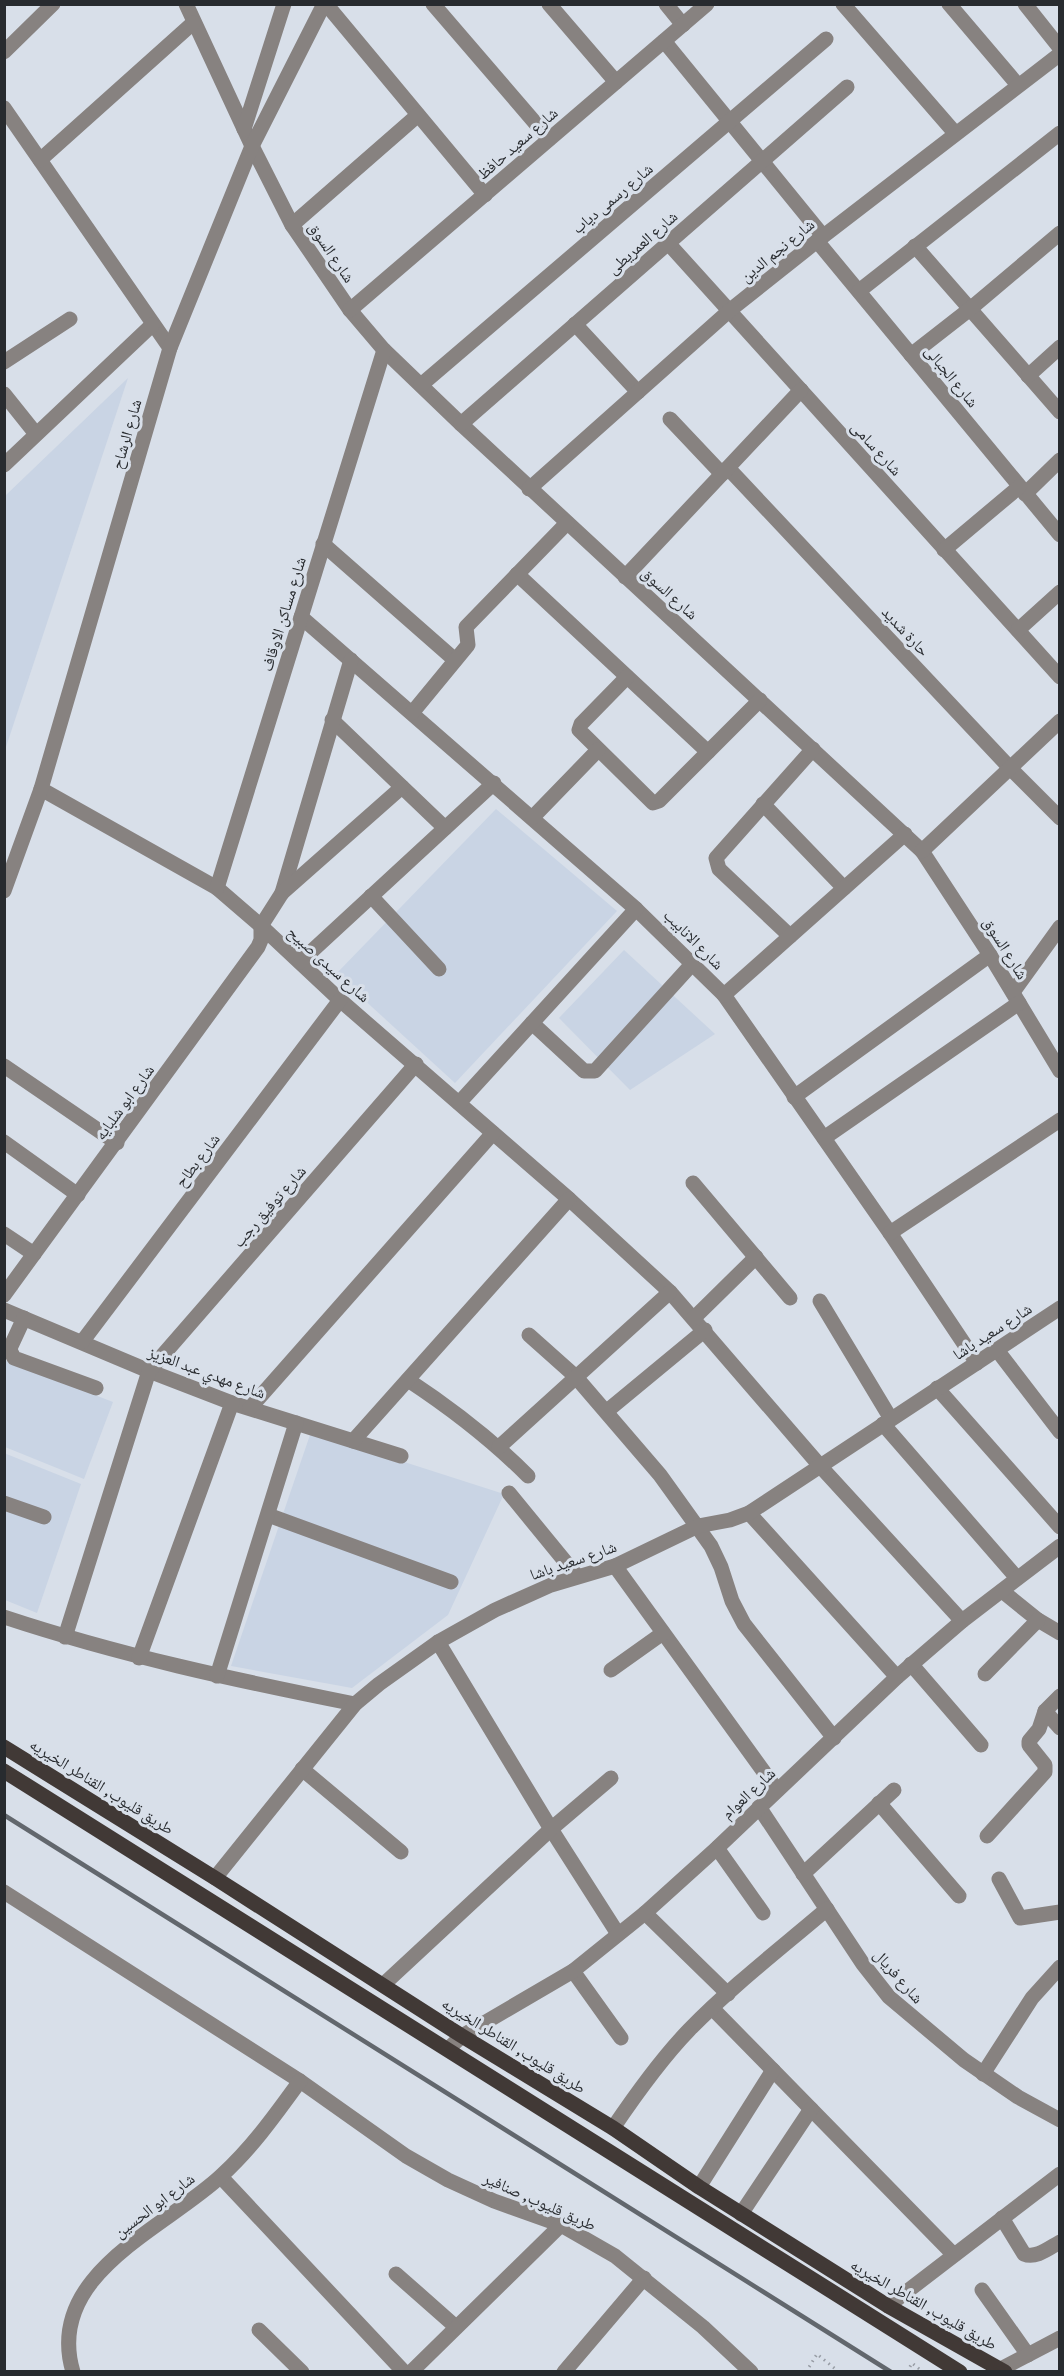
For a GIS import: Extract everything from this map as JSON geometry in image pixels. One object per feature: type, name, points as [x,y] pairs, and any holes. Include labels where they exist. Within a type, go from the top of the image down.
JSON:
[{"type":"main road","name":"طريق قليوب, القناطر الخيريه","points":[[4,1747],[384,1984],[462,2036],[613,2128],[699,2187],[888,2306],[1003,2370]]},
{"type":"main road","points":[[4,1771],[960,2372]]},
{"type":"street","points":[[4,52],[52,4]]},
{"type":"street","name":"شارع السوق","points":[[186,4],[193,23],[292,225],[350,310],[384,350],[461,424],[813,748],[921,851],[990,955],[1059,1071]]},
{"type":"street","points":[[244,129],[284,4]]},
{"type":"street","points":[[325,4],[485,195]]},
{"type":"street","name":"شارع الرشاح","points":[[4,891],[41,789],[170,348],[252,146],[325,4]]},
{"type":"street","points":[[433,4],[549,139]]},
{"type":"street","points":[[549,4],[616,82]]},
{"type":"street","points":[[666,4],[683,25]]},
{"type":"street","name":"شارع سعيد حافظ","points":[[350,310],[707,4]]},
{"type":"street","points":[[843,4],[956,133]]},
{"type":"street","points":[[950,4],[1017,84]]},
{"type":"street","points":[[1025,4],[1059,48]]},
{"type":"street","points":[[40,160],[193,23]]},
{"type":"street","name":"شارع رسمى دياب","points":[[422,385],[826,39]]},
{"type":"street","name":"شارع الجبالى","points":[[664,41],[762,161],[859,291],[1059,535]]},
{"type":"street","name":"شارع نجم الدين","points":[[530,489],[729,311],[1017,84],[1059,54]]},
{"type":"street","name":"شارع العمريطى","points":[[461,424],[847,87]]},
{"type":"street","points":[[4,108],[170,348]]},
{"type":"street","points":[[292,225],[418,115]]},
{"type":"street","points":[[859,291],[1059,133]]},
{"type":"street","points":[[911,355],[970,309],[1059,233]]},
{"type":"street","name":"شارع سامى","points":[[668,243],[1059,677]]},
{"type":"street","points":[[915,246],[1059,412]]},
{"type":"street","points":[[4,362],[70,319]]},
{"type":"street","points":[[575,324],[638,392]]},
{"type":"street","points":[[4,465],[152,325]]},
{"type":"street","points":[[1028,376],[1059,347]]},
{"type":"street","name":"شارع مساكن الاوقاف","points":[[217,888],[384,350]]},
{"type":"street","points":[[626,577],[801,390]]},
{"type":"street","points":[[4,394],[36,434]]},
{"type":"street","name":"حارة شديد","points":[[670,419],[725,471],[1059,818]]},
{"type":"street","points":[[944,550],[1059,460]]},
{"type":"street","points":[[412,713],[468,645],[466,627],[567,523]]},
{"type":"street","points":[[324,544],[455,660]]},
{"type":"street","points":[[517,574],[708,752]]},
{"type":"street","points":[[1018,630],[1059,592]]},
{"type":"street","name":"شارع الانابيب","points":[[301,617],[636,909],[724,995],[890,1233],[977,1363]]},
{"type":"street","points":[[282,893],[351,660]]},
{"type":"street","points":[[627,676],[580,725],[580,732],[653,803],[659,801],[760,700]]},
{"type":"street","points":[[332,720],[445,828]]},
{"type":"street","points":[[921,851],[1059,721]]},
{"type":"street","points":[[790,936],[718,869],[716,862],[718,854],[813,748]]},
{"type":"street","points":[[533,817],[598,750]]},
{"type":"street","points":[[300,962],[494,783]]},
{"type":"street","points":[[282,893],[402,787]]},
{"type":"street","name":"شارع سيدى صبيح","points":[[41,789],[217,888],[340,1000],[569,1199],[670,1292],[821,1467],[962,1621]]},
{"type":"street","points":[[763,804],[844,888]]},
{"type":"street","points":[[724,995],[905,834]]},
{"type":"street","name":"شارع ابو شلبايه","points":[[4,1295],[258,947],[261,940],[261,926],[282,893]]},
{"type":"street","points":[[372,896],[439,969]]},
{"type":"street","points":[[459,1103],[636,909]]},
{"type":"street","points":[[824,1138],[1016,998],[1059,927]]},
{"type":"street","points":[[794,1097],[990,955]]},
{"type":"street","points":[[532,1023],[584,1071],[595,1071],[693,963]]},
{"type":"street","name":"شارع بطاح","points":[[82,1342],[340,1000]]},
{"type":"street","name":"شارع توفيق رجب","points":[[149,1371],[416,1065]]},
{"type":"street","points":[[4,1066],[117,1143]]},
{"type":"street","points":[[890,1233],[1059,1120]]},
{"type":"street","points":[[250,1408],[492,1133]]},
{"type":"street","points":[[4,1142],[78,1195]]},
{"type":"street","points":[[693,1184],[790,1298]]},
{"type":"street","points":[[353,1441],[569,1199]]},
{"type":"street","points":[[4,1234],[34,1254]]},
{"type":"street","points":[[694,1318],[756,1257]]},
{"type":"street","points":[[499,1447],[670,1292]]},
{"type":"street","points":[[820,1301],[887,1422],[1017,1578]]},
{"type":"street","name":"شارع مهدي عبد العزيز","points":[[4,1310],[149,1371],[232,1402],[401,1456]]},
{"type":"street","name":"شارع سعيد باشا","points":[[215,1878],[355,1704],[379,1683],[438,1642],[495,1610],[577,1576],[615,1566],[698,1526],[730,1520],[749,1513],[997,1350],[1057,1316]]},
{"type":"street","points":[[24,1318],[11,1346],[10,1350],[14,1358],[96,1388]]},
{"type":"street","points":[[607,1411],[705,1330]]},
{"type":"street","points":[[529,1335],[575,1376],[660,1475],[711,1546],[721,1567],[732,1601],[744,1624],[834,1738]]},
{"type":"street","points":[[997,1350],[1059,1432]]},
{"type":"street","points":[[65,1637],[149,1371]]},
{"type":"street","points":[[408,1380],[461,1416],[499,1447],[528,1476]]},
{"type":"street","points":[[937,1389],[1059,1527]]},
{"type":"street","points":[[139,1658],[232,1402]]},
{"type":"street","points":[[217,1676],[296,1423]]},
{"type":"street","points":[[509,1493],[577,1576]]},
{"type":"street","points":[[4,1503],[44,1517]]},
{"type":"street","points":[[749,1513],[897,1677]]},
{"type":"street","points":[[268,1515],[451,1582]]},
{"type":"street","name":"شارع العوام","points":[[448,2049],[462,2036],[573,1971],[645,1913],[911,1664],[962,1621],[1058,1549]]},
{"type":"street","points":[[615,1566],[777,1790]]},
{"type":"street","points":[[1002,1591],[1038,1620],[1059,1633]]},
{"type":"street","points":[[4,1617],[139,1658],[355,1704]]},
{"type":"street","points":[[985,1674],[1038,1620]]},
{"type":"street","points":[[611,1670],[663,1633]]},
{"type":"street","points":[[438,1642],[551,1829],[618,1934]]},
{"type":"street","points":[[911,1664],[981,1745]]},
{"type":"street","points":[[987,1836],[1045,1772],[1045,1765],[1029,1740],[1040,1727],[1045,1711],[1059,1696]]},
{"type":"street","points":[[1045,1711],[1059,1728]]},
{"type":"street","points":[[302,1770],[400,1852]]},
{"type":"street","points":[[384,1984],[551,1829],[611,1778]]},
{"type":"street","points":[[803,1874],[894,1790]]},
{"type":"street","points":[[879,1803],[959,1896]]},
{"type":"street","name":"شارع فريال","points":[[759,1807],[863,1964],[890,1997],[938,2040],[983,2074],[1059,2120]]},
{"type":"street","points":[[717,1848],[763,1913]]},
{"type":"street","points":[[999,1879],[1020,1918],[1059,1912]]},
{"type":"street","name":"طريق قليوب, صنافير","points":[[4,1893],[300,2081],[406,2156],[448,2180],[494,2201],[561,2226],[615,2256],[644,2278],[744,2369]]},
{"type":"street","points":[[613,2128],[662,2061],[712,2008],[827,1909]]},
{"type":"street","points":[[645,1913],[728,1994]]},
{"type":"street","points":[[983,2074],[1032,1998],[1059,1967]]},
{"type":"street","points":[[573,1971],[621,2038]]},
{"type":"street","points":[[712,2008],[954,2255]]},
{"type":"street","points":[[699,2187],[773,2070]]},
{"type":"street","name":"شارع ابو الحسين","points":[[72,2372],[67,2337],[71,2315],[87,2286],[114,2257],[221,2176],[271,2121],[300,2081]]},
{"type":"street","points":[[741,2214],[811,2109]]},
{"type":"street","points":[[888,2306],[1059,2174]]},
{"type":"street","points":[[221,2176],[404,2372]]},
{"type":"street","points":[[1002,2218],[1024,2254],[1028,2256],[1036,2255],[1059,2242]]},
{"type":"street","points":[[411,2372],[561,2226]]},
{"type":"street","points":[[396,2274],[456,2327]]},
{"type":"street","points":[[569,2370],[644,2278]]},
{"type":"street","points":[[982,2290],[1028,2355]]},
{"type":"street","points":[[260,2330],[302,2372]]},
{"type":"street","points":[[1003,2370],[1059,2338]]},
{"type":"path","points":[[806,2372],[817,2354],[839,2372]]},
{"type":"path","points":[[907,2372],[912,2363],[923,2372]]},
{"type":"shaded area","points":[[128,378],[5,750],[5,496]]},
{"type":"shaded area","points":[[496,809],[617,911],[455,1083],[336,974]]},
{"type":"shaded area","points":[[624,950],[715,1034],[630,1090],[559,1018]]},
{"type":"shaded area","points":[[4,1360],[113,1402],[84,1479],[5,1447]]},
{"type":"shaded area","points":[[311,1432],[504,1494],[448,1615],[352,1688],[231,1666]]},
{"type":"shaded area","points":[[4,1453],[81,1484],[37,1613],[5,1600]]},
{"type":"railway","points":[[4,1815],[891,2372]]}]
